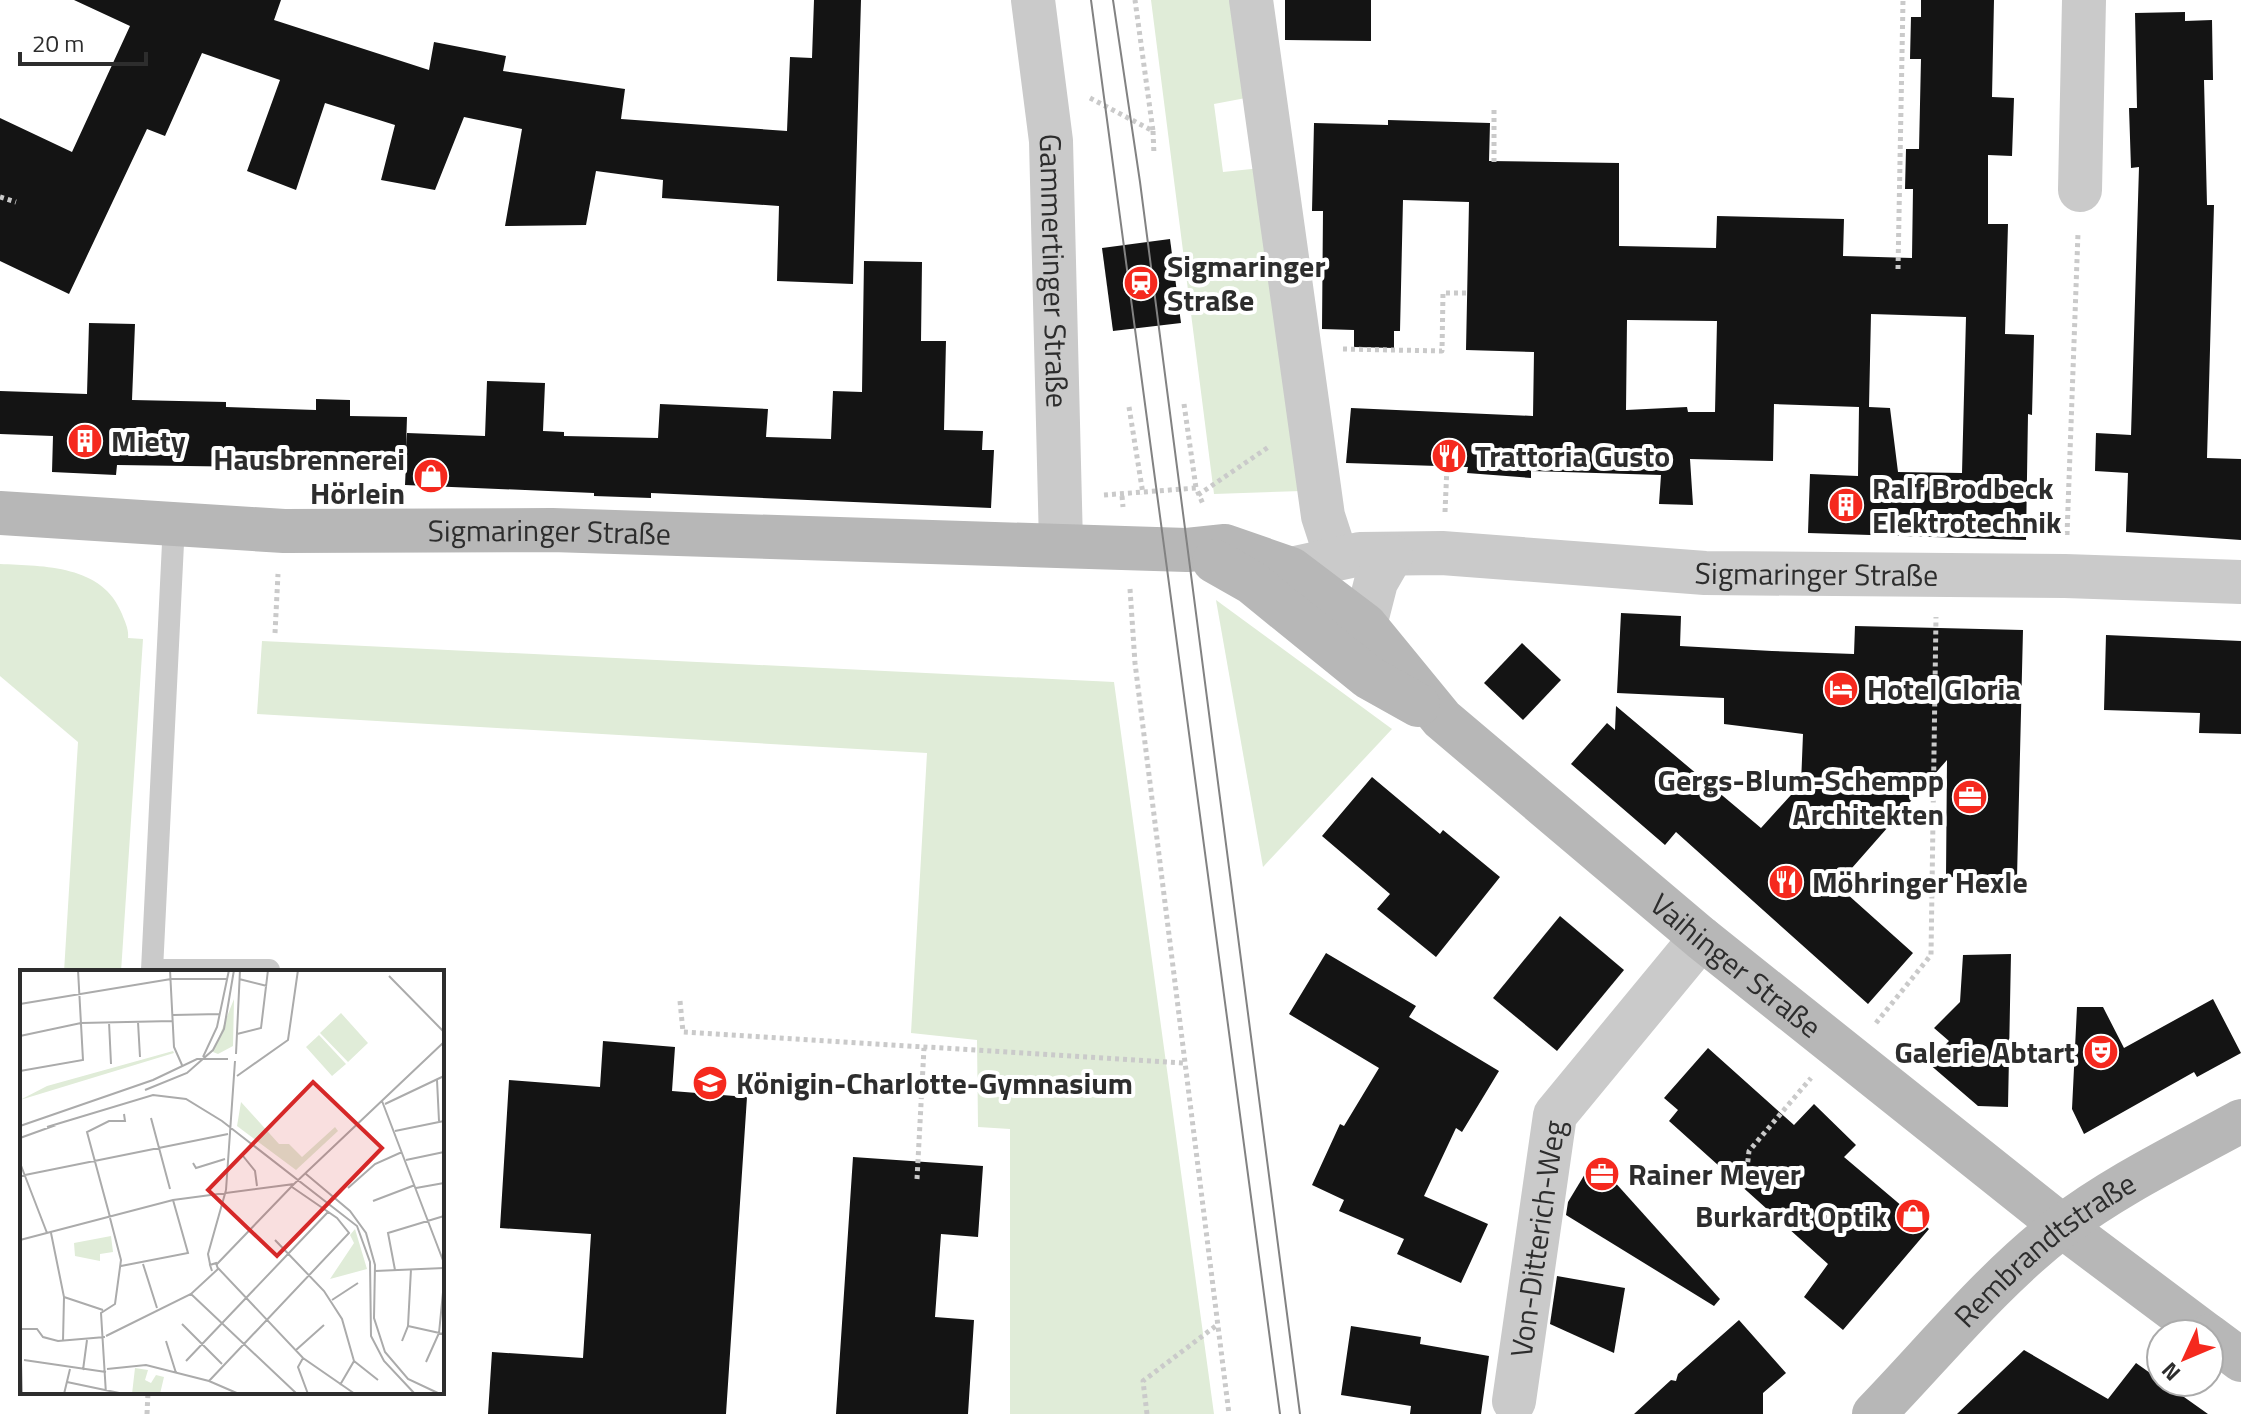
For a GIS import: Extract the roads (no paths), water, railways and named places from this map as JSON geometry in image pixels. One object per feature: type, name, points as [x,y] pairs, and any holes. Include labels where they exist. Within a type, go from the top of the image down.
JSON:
[{"type":"main road","name":"Sigmaringer Straße","points":[[0,513],[280,531],[552,530],[1194,550],[1225,546],[1291,569]]},
{"type":"main road","name":"Sigmaringer Straße","points":[[1194,550],[1251,582],[1368,677],[1442,719]]},
{"type":"main road","name":"Vaihinger Straße","points":[[1291,569],[1365,625],[1442,719],[1701,938],[2062,1226],[2185,1318]]},
{"type":"main road","name":"Rembrandtstraße","points":[[1874,1414],[1997,1287],[2062,1226],[2155,1168],[2241,1121]]},
{"type":"main road","name":"Vaihinger Straße","points":[[2225,1348],[2241,1360]]},
{"type":"street","name":"Gammertinger Straße","points":[[1033,0],[1051,141],[1061,544]]},
{"type":"street","points":[[1251,0],[1323,516],[1336,556]]},
{"type":"street","points":[[2080,190],[2084,0]]},
{"type":"street","name":"Sigmaringer Straße","points":[[1291,569],[1336,556],[1442,553],[1705,573],[2065,576],[2241,582]]},
{"type":"street","points":[[1365,625],[1376,582],[1391,556]]},
{"type":"street","name":"Von-Ditterich-Weg","points":[[1514,1401],[1555,1115],[1701,938]]},
{"type":"lane","points":[[174,523],[152,970],[269,970]]},
{"type":"tram line","points":[[1091,0],[1280,1414]]},
{"type":"tram line","points":[[1113,0],[1140,182],[1300,1414]]},
{"type":"place","name":"Sigmaringer Straße","points":[[1141,283]]},
{"type":"place","name":"Miety","points":[[85,441]]},
{"type":"place","name":"Trattoria Gusto","points":[[1449,456]]},
{"type":"place","name":"Hausbrennerei Hörlein","points":[[431,476]]},
{"type":"place","name":"Ralf Brodbeck Elektrotechnik","points":[[1846,505]]},
{"type":"place","name":"Hotel Gloria","points":[[1841,689]]},
{"type":"place","name":"Gergs-Blum-Schempp Architekten","points":[[1970,797]]},
{"type":"place","name":"Möhringer Hexle","points":[[1786,882]]},
{"type":"place","name":"Galerie Abtart","points":[[2101,1052]]},
{"type":"place","name":"Königin-Charlotte-Gymnasium","points":[[710,1083]]},
{"type":"place","name":"Rainer Meyer","points":[[1602,1174]]},
{"type":"place","name":"Burkardt Optik","points":[[1913,1216]]}]
